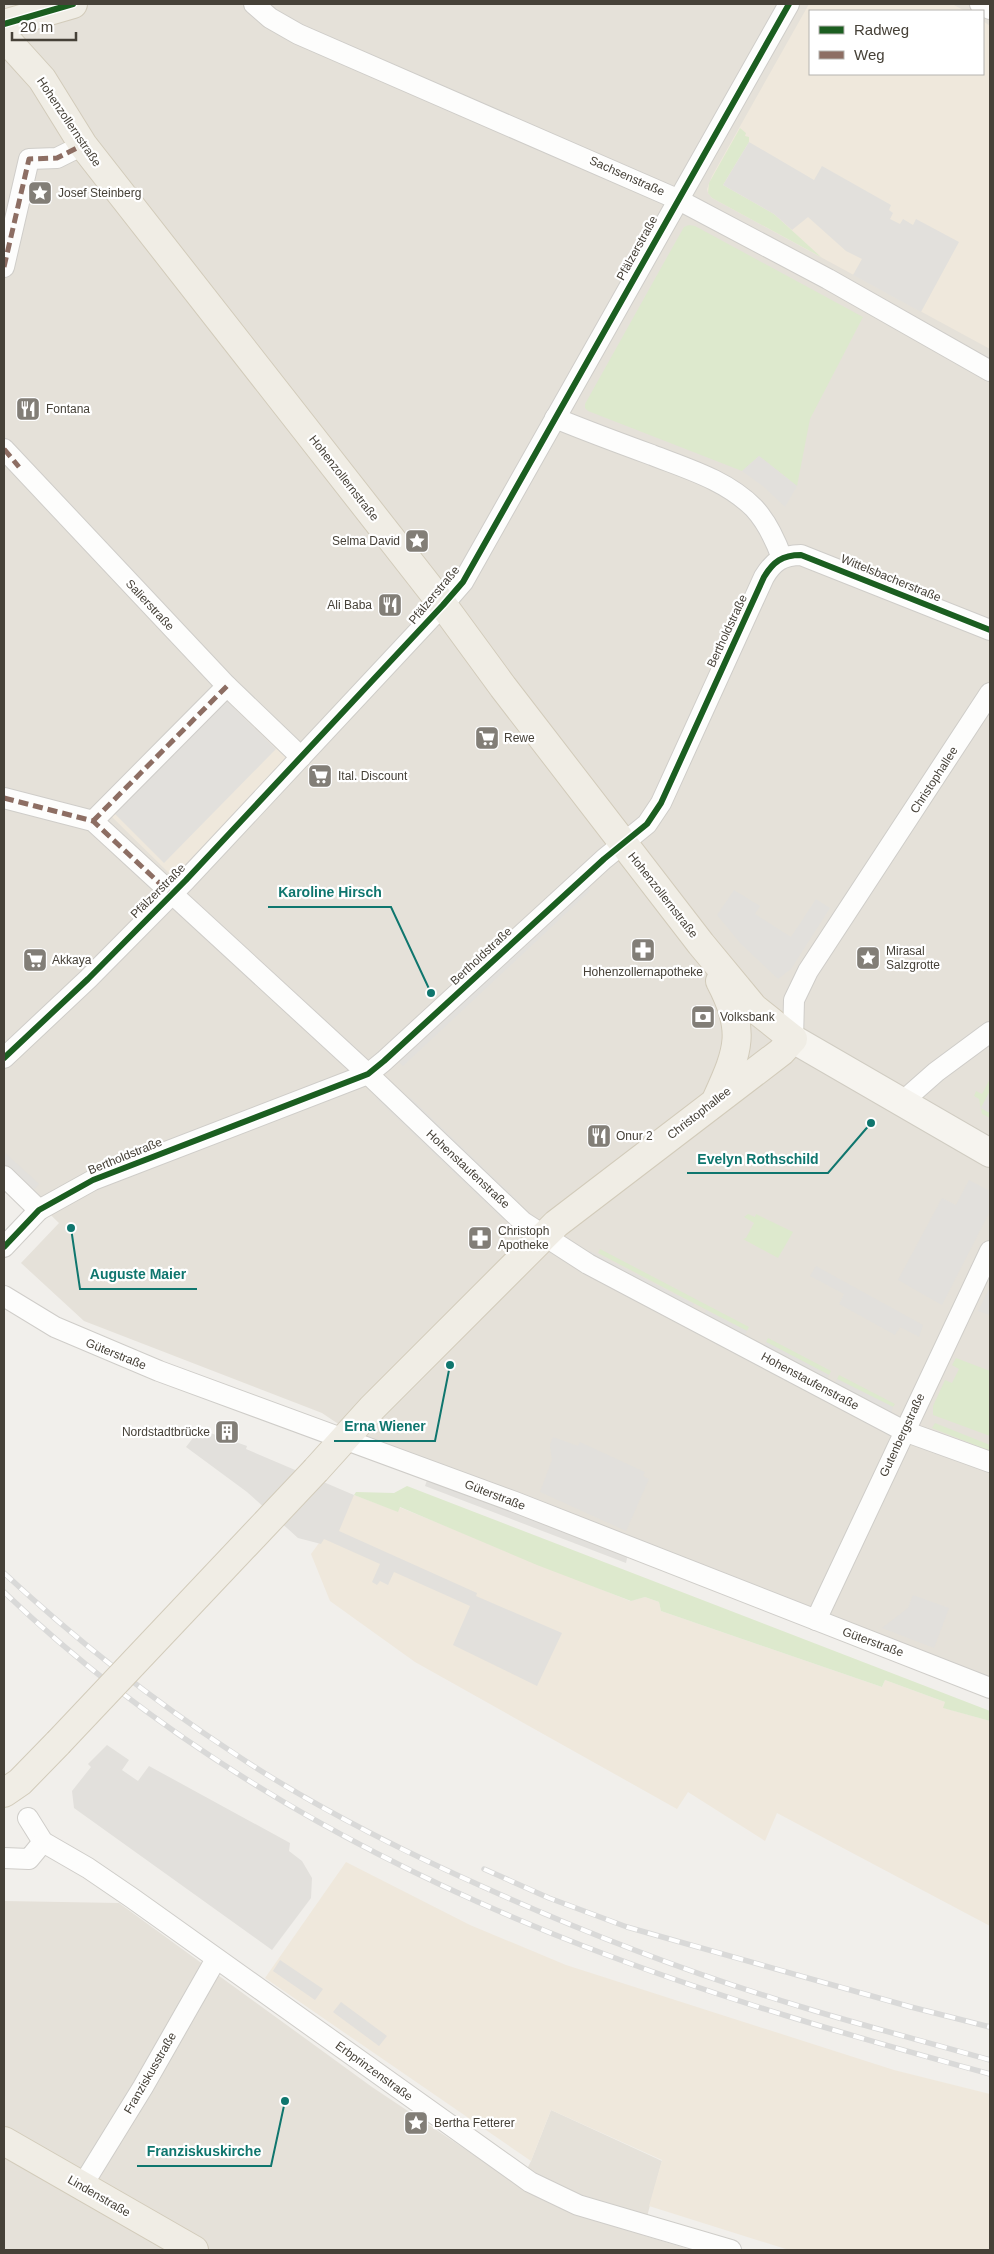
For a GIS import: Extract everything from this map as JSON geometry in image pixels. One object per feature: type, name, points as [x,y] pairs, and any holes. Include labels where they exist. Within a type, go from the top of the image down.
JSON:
[{"type":"main road","points":[[4,24],[73,4]]},
{"type":"main road","name":"Hohenzollernstraße","points":[[4,37],[42,79],[83,145],[443,605],[503,688],[701,944],[754,1008],[793,1038],[990,1152]]},
{"type":"main road","name":"Hohenzollernstraße","points":[[701,944],[730,1000],[738,1027],[733,1062],[717,1100]]},
{"type":"main road","name":"Christophallee","points":[[4,1794],[20,1782],[58,1743],[316,1470],[342,1439],[543,1235],[780,1052],[793,1038]]},
{"type":"main road","name":"Lindenstraße","points":[[4,2141],[194,2250]]},
{"type":"street","name":"Sachsenstraße","points":[[254,4],[277,23],[298,34],[677,199],[828,279],[990,371]]},
{"type":"street","name":"Pfälzerstraße","points":[[4,1058],[88,979],[171,894],[463,582],[788,4]]},
{"type":"street","points":[[980,4],[990,9]]},
{"type":"street","points":[[4,267],[29,159],[57,158],[83,145]]},
{"type":"street","points":[[555,418],[706,476],[728,488],[745,500],[762,517],[782,558]]},
{"type":"street","name":"Salierstraße","points":[[4,449],[227,686],[301,757]]},
{"type":"street","name":"Wittelsbacherstraße","points":[[782,558],[790,555],[806,557],[990,630]]},
{"type":"street","name":"Bertholdstraße","points":[[4,1247],[39,1210],[93,1180],[368,1074],[623,843],[647,824],[656,812],[764,578],[775,562],[782,558]]},
{"type":"street","points":[[93,821],[227,686]]},
{"type":"street","name":"Christophallee","points":[[793,1038],[794,1000],[808,971],[990,692]]},
{"type":"street","name":"Hohenstaufenstraße","points":[[4,798],[93,821],[368,1074],[524,1222],[543,1235],[588,1264],[904,1431],[990,1462]]},
{"type":"street","points":[[902,1102],[936,1072],[990,1032]]},
{"type":"street","points":[[4,1176],[39,1210]]},
{"type":"street","name":"Gutenbergstraße","points":[[816,1620],[990,1251]]},
{"type":"street","name":"Güterstraße","points":[[4,1296],[47,1323],[75,1337],[158,1371],[498,1496],[990,1688]]},
{"type":"street","name":"Erbprinzenstraße","points":[[28,1818],[43,1842],[88,1868],[530,2182],[578,2205],[731,2250]]},
{"type":"street","points":[[4,1858],[29,1859],[43,1842]]},
{"type":"street","name":"Franziskusstraße","points":[[82,2186],[138,2094],[216,1958]]},
{"type":"shaded area","points":[[4,4],[990,4],[990,1697],[407,1470],[322,1413],[84,1321],[21,1263],[59,1223],[4,1170]]},
{"type":"shaded area","points":[[809,4],[952,4],[963,10],[809,10],[809,75],[984,75],[984,22],[990,26],[990,349],[712,198],[707,189],[712,176]]},
{"type":"shaded area","points":[[749,142],[814,180],[822,166],[891,205],[889,210],[893,213],[890,219],[900,224],[903,219],[913,225],[916,219],[959,242],[921,312],[853,275],[862,259],[846,251],[808,217],[792,230],[774,214],[723,185]]},
{"type":"shaded area","points":[[759,456],[797,486],[785,507],[764,487],[742,471]]},
{"type":"shaded area","points":[[224,696],[288,758],[173,877],[109,814]]},
{"type":"shaded area","points":[[226,700],[276,749],[164,863],[114,813]]},
{"type":"shaded area","points":[[586,887],[590,891],[403,1066],[399,1062]]},
{"type":"shaded area","points":[[734,890],[760,906],[755,914],[791,937],[816,899],[830,908],[791,969],[778,979],[740,943],[717,915]]},
{"type":"shaded area","points":[[990,1091],[990,1113],[981,1108]]},
{"type":"shaded area","points":[[380,1094],[509,1216],[505,1221],[376,1098]]},
{"type":"shaded area","points":[[410,1097],[519,1202],[516,1206],[406,1101]]},
{"type":"shaded area","points":[[4,1152],[39,1184],[30,1194],[4,1170]]},
{"type":"shaded area","points":[[969,1180],[990,1191],[990,1211],[942,1305],[898,1280],[942,1198],[956,1205]]},
{"type":"shaded area","points":[[590,1251],[694,1304],[691,1310],[588,1256]]},
{"type":"shaded area","points":[[816,1266],[923,1325],[919,1337],[900,1327],[895,1335],[839,1304],[844,1294],[810,1276]]},
{"type":"shaded area","points":[[990,1287],[990,1315],[978,1311]]},
{"type":"shaded area","points":[[706,1310],[747,1331],[744,1337],[703,1316]]},
{"type":"shaded area","points":[[766,1342],[829,1375],[826,1381],[763,1348]]},
{"type":"shaded area","points":[[837,1379],[893,1407],[891,1413],[834,1385]]},
{"type":"shaded area","points":[[202,1430],[247,1446],[246,1449],[354,1495],[339,1531],[477,1593],[476,1596],[562,1633],[537,1686],[453,1645],[470,1606],[394,1572],[388,1585],[380,1581],[377,1585],[372,1582],[380,1564],[324,1539],[321,1544],[298,1538],[247,1492],[186,1447],[196,1434]]},
{"type":"shaded area","points":[[553,1437],[578,1446],[580,1442],[645,1472],[643,1476],[649,1479],[626,1531],[540,1492],[552,1460],[550,1445]]},
{"type":"shaded area","points":[[430,1472],[629,1548],[626,1563],[425,1486]]},
{"type":"shaded area","points":[[354,1495],[397,1511],[399,1507],[630,1601],[645,1597],[659,1602],[661,1611],[882,1687],[885,1680],[945,1702],[944,1708],[990,1721],[990,1926],[777,1813],[765,1841],[688,1792],[677,1809],[415,1662],[330,1601],[311,1554]]},
{"type":"shaded area","points":[[913,1595],[949,1608],[934,1648],[882,1628],[908,1608]]},
{"type":"shaded area","points":[[107,1745],[129,1760],[122,1770],[138,1781],[149,1766],[290,1843],[289,1851],[302,1861],[312,1878],[311,1898],[272,1950],[74,1808],[72,1791],[91,1767],[88,1764]]},
{"type":"shaded area","points":[[346,1862],[470,1925],[566,1965],[894,2070],[990,2094],[990,2250],[789,2250],[649,2206],[662,2160],[551,2110],[531,2161],[265,1978]]},
{"type":"shaded area","points":[[4,1901],[119,1903],[372,2087],[519,2185],[531,2161],[551,2110],[662,2161],[642,2235],[692,2250],[4,2250]]},
{"type":"shaded area","points":[[280,1960],[323,1989],[315,2000],[273,1971]]},
{"type":"shaded area","points":[[341,2002],[387,2036],[379,2046],[333,2012]]},
{"type":"green space","points":[[740,128],[746,133],[745,136],[749,137],[749,142],[723,185],[774,214],[821,257],[712,198],[708,193],[709,183]]},
{"type":"green space","points":[[689,225],[695,226],[863,317],[810,419],[797,486],[759,456],[742,471],[588,411],[585,408],[585,404],[684,227]]},
{"type":"green space","points":[[990,1079],[990,1091],[981,1108],[990,1113],[990,1118],[982,1114],[979,1099],[974,1096],[976,1091],[982,1094]]},
{"type":"green space","points":[[748,1214],[755,1217],[756,1214],[793,1232],[778,1258],[743,1239],[746,1238],[754,1223],[744,1217]]},
{"type":"green space","points":[[600,1249],[749,1327],[747,1331],[598,1253]]},
{"type":"green space","points":[[768,1338],[831,1371],[829,1375],[766,1342]]},
{"type":"green space","points":[[956,1358],[990,1371],[990,1436],[933,1415],[933,1406],[945,1380],[952,1383],[959,1369],[952,1365]]},
{"type":"green space","points":[[839,1375],[895,1404],[893,1407],[837,1379]]},
{"type":"green space","points":[[935,1423],[990,1445],[990,1451],[932,1428]]},
{"type":"green space","points":[[407,1486],[990,1711],[990,1721],[943,1708],[945,1702],[885,1680],[882,1687],[661,1611],[659,1602],[645,1597],[631,1601],[537,1565],[400,1507],[398,1512],[354,1495],[356,1492],[394,1493]]},
{"type":"railway","points":[[4,1573],[86,1645],[172,1711],[293,1791],[389,1843],[526,1906],[683,1968],[825,2014],[990,2060]]},
{"type":"railway","points":[[4,1592],[68,1649],[135,1703],[205,1752],[277,1798],[352,1840],[429,1879],[507,1915],[636,1966],[736,2000],[837,2031],[990,2074]]},
{"type":"railway","points":[[484,1869],[549,1898],[627,1927],[911,2007],[990,2027]]},
{"type":"marked path","points":[[4,267],[29,159],[57,158],[83,145]]},
{"type":"marked path","points":[[4,449],[19,467]]},
{"type":"marked path","points":[[93,821],[227,686]]},
{"type":"marked path","points":[[4,798],[93,821],[171,894],[174,891]]},
{"type":"cycle path","points":[[4,24],[73,4]]},
{"type":"cycle path","points":[[4,1058],[88,979],[186,880],[463,582],[789,4]]},
{"type":"cycle path","points":[[4,1247],[39,1210],[93,1180],[368,1074],[384,1061],[604,859],[647,824],[661,803],[764,577],[779,560],[788,556],[801,555],[990,630]]},
{"type":"place","name":"Josef Steinberg","points":[[40,193]]},
{"type":"place","name":"Fontana","points":[[28,409]]},
{"type":"place","name":"Selma David","points":[[417,541]]},
{"type":"place","name":"Ali Baba","points":[[390,605]]},
{"type":"place","name":"Rewe","points":[[487,738]]},
{"type":"place","name":"Ital. Discount","points":[[320,776]]},
{"type":"place","name":"Hohenzollernapotheke","points":[[643,950]]},
{"type":"place","name":"Mirasal Salzgrotte","points":[[868,958]]},
{"type":"place","name":"Akkaya","points":[[35,960]]},
{"type":"place","name":"Karoline Hirsch","points":[[431,993]]},
{"type":"place","name":"Volksbank","points":[[703,1017]]},
{"type":"place","name":"Evelyn Rothschild","points":[[871,1123]]},
{"type":"place","name":"Onur 2","points":[[599,1136]]},
{"type":"place","name":"Auguste Maier","points":[[71,1228]]},
{"type":"place","name":"Christoph Apotheke","points":[[480,1238]]},
{"type":"place","name":"Erna Wiener","points":[[450,1365]]},
{"type":"place","name":"Nordstadtbrücke","points":[[227,1432]]},
{"type":"place","name":"Franziskuskirche","points":[[285,2101]]},
{"type":"place","name":"Bertha Fetterer","points":[[416,2123]]}]
